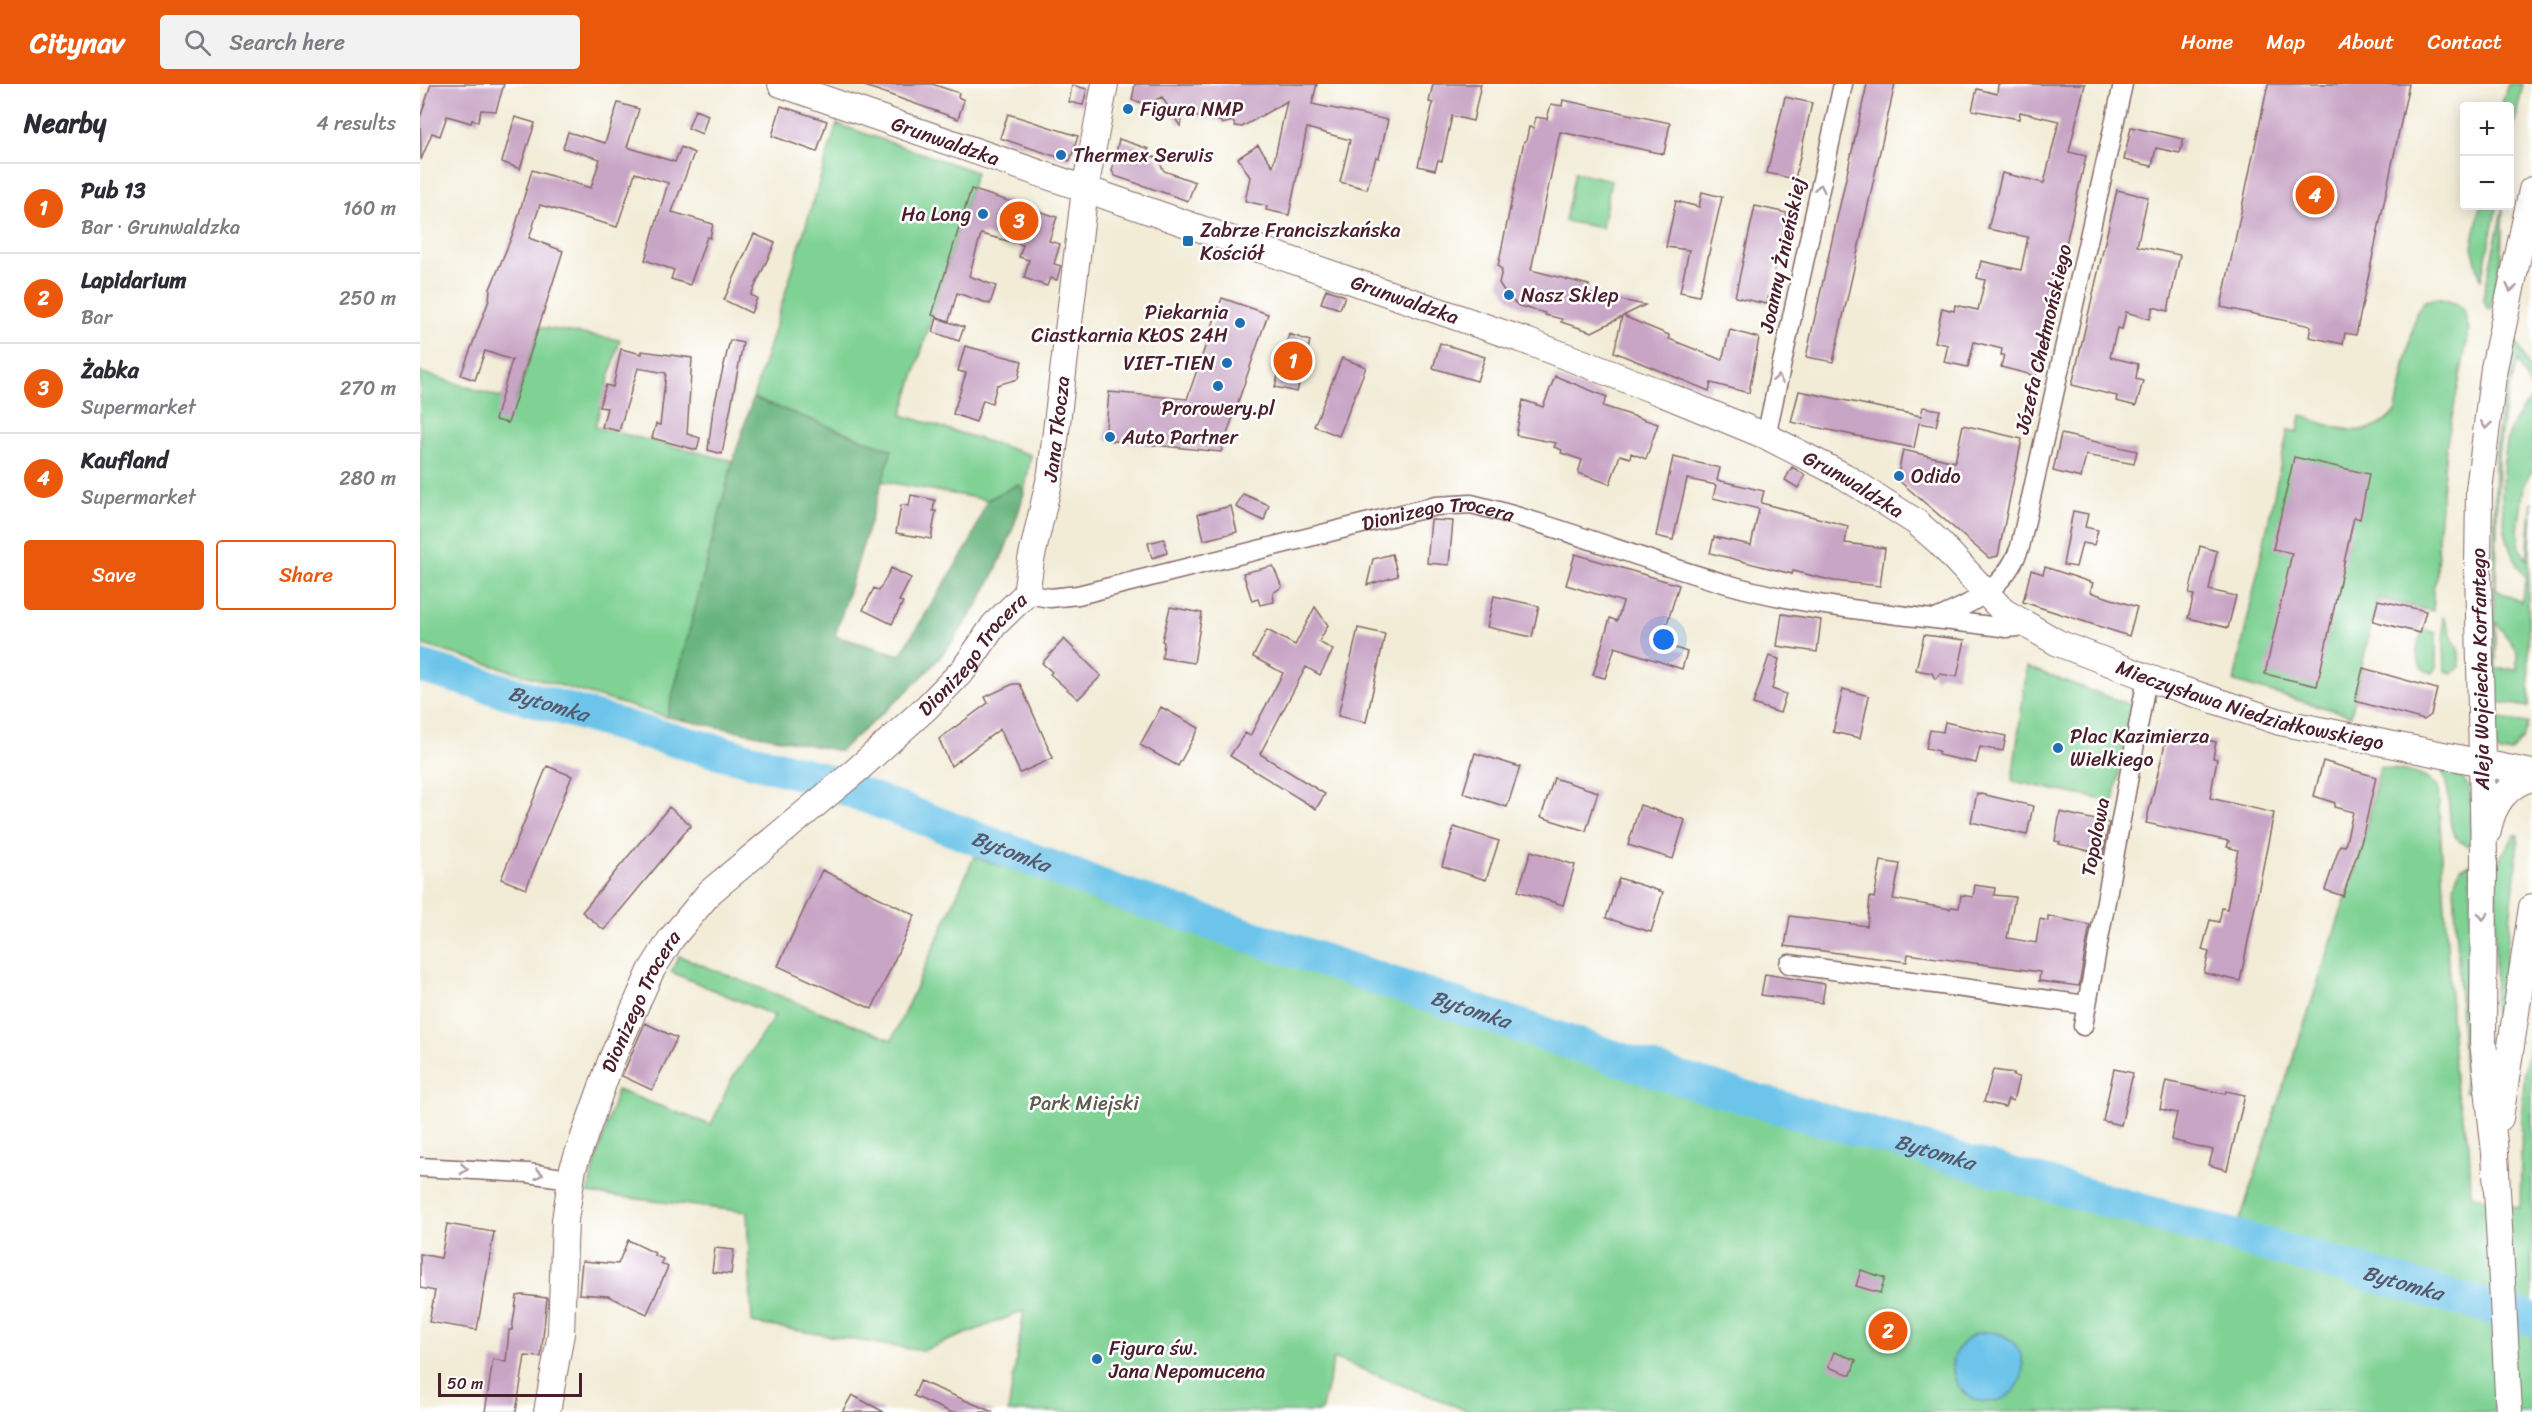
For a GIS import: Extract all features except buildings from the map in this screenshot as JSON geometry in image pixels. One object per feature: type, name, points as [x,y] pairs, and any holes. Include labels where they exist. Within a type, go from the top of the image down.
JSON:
[{"type":"street","name":"Grunwaldzka","points":[[781,84],[1526,341],[1766,436],[1844,476],[1916,522],[1939,542],[1986,593]]},
{"type":"street","name":"Jana Tkocza","points":[[1026,594],[1031,560],[1051,473],[1085,189],[1105,84]]},
{"type":"street","name":"Joanny Żnieńskiej","points":[[1766,436],[1843,84]]},
{"type":"street","name":"Józefa Chełmońskiego","points":[[1986,593],[2004,579],[2013,566],[2020,547],[2123,84]]},
{"type":"street","name":"Aleja Wojciecha Korfantego","points":[[2509,1412],[2495,1153],[2483,1042],[2484,858],[2478,567],[2480,480],[2494,368],[2532,190]]},
{"type":"street","name":"Dionizego Trocera","points":[[547,1412],[561,1333],[565,1220],[575,1156],[611,1061],[647,981],[671,939],[710,892],[858,769],[941,692],[964,669],[993,625],[1026,594],[1058,598],[1086,594],[1417,510],[1436,506],[1471,504],[1717,581],[1774,596],[2006,628],[2028,626]]},
{"type":"street","points":[[1938,618],[1986,593]]},
{"type":"street","name":"Mieczysława Niedziałkowskiego","points":[[1986,593],[2003,611],[2058,643],[2147,678],[2236,708],[2291,724],[2532,773]]},
{"type":"street","name":"Topolowa","points":[[2082,1026],[2147,678]]},
{"type":"street","points":[[2484,858],[2494,808],[2509,789],[2532,778]]},
{"type":"street","name":"Aleja Wojciecha Korfantego","points":[[2495,1153],[2532,907]]},
{"type":"street","points":[[1789,964],[2086,1005]]},
{"type":"street","points":[[420,1167],[528,1173],[570,1179]]},
{"type":"green space","points":[[2508,84],[2523,84],[2514,127],[2514,102],[2502,102]]},
{"type":"green space","points":[[837,124],[976,172],[902,415],[1031,455],[1024,493],[1019,484],[987,500],[881,481],[891,450],[753,398]]},
{"type":"green space","points":[[1575,172],[1611,180],[1602,228],[1565,221]]},
{"type":"green space","points":[[2479,210],[2496,210],[2481,281],[2472,247]]},
{"type":"green space","points":[[2503,210],[2501,257],[2490,310],[2487,309],[2483,298]]},
{"type":"green space","points":[[2438,298],[2457,304],[2464,310],[2469,331],[2446,448],[2437,578],[2433,588],[2433,611],[2377,598],[2351,715],[2234,682],[2288,430],[2298,432],[2301,415],[2352,430],[2376,427],[2386,421],[2396,410],[2416,313],[2425,301]]},
{"type":"green space","points":[[540,327],[620,340],[595,427],[733,461],[667,717],[420,644],[420,372],[515,402]]},
{"type":"green space","points":[[2515,338],[2532,376],[2532,392],[2518,360],[2505,405],[2498,455],[2496,590],[2521,602],[2527,578],[2517,564],[2510,547],[2502,506],[2502,485],[2511,428],[2532,398],[2532,472],[2524,485],[2518,530],[2520,548],[2527,560],[2532,501],[2528,590],[2529,707],[2493,701],[2495,458],[2499,423]],"holes":[[[2496,622],[2517,651],[2517,669],[2496,669]]]},
{"type":"green space","points":[[753,398],[892,450],[835,636],[900,655],[971,541],[987,500],[1019,484],[1024,493],[1012,531],[996,569],[967,622],[929,669],[840,751],[667,717],[733,461]]},
{"type":"green space","points":[[2443,616],[2459,652],[2460,667],[2452,673],[2445,671]]},
{"type":"green space","points":[[2426,630],[2436,633],[2436,667],[2432,673],[2421,666],[2417,654],[2419,641]]},
{"type":"green space","name":"Plac Kazimierza Wielkiego","points":[[2027,667],[2131,705],[2114,802],[2012,781]]},
{"type":"green space","points":[[2493,718],[2528,723],[2523,738],[2511,752],[2500,753],[2495,748]]},
{"type":"green space","points":[[2380,767],[2419,775],[2433,782],[2438,788],[2455,1084],[2469,1144],[2471,1195],[2520,1208],[2522,1111],[2525,1068],[2532,1030],[2532,1307],[2238,1226],[2361,851]]},
{"type":"green space","points":[[2442,770],[2461,777],[2471,793],[2471,846],[2463,843],[2453,832]]},
{"type":"green space","points":[[2515,835],[2518,835],[2503,989],[2501,1041],[2494,1042],[2496,864]]},
{"type":"green space","name":"Park Miejski","points":[[974,857],[1715,1101],[2532,1334],[2532,1412],[1470,1412],[1334,1358],[1321,1412],[1008,1412],[1024,1311],[922,1351],[752,1323],[747,1212],[587,1193],[617,1090],[711,1125],[731,1080],[775,1016],[671,972],[679,956],[892,1040]]},
{"type":"green space","points":[[2471,864],[2472,1092],[2465,1092],[2454,885],[2460,868]]},
{"type":"water","points":[[1988,1332],[2001,1335],[2013,1342],[2020,1354],[2023,1367],[2020,1380],[2013,1392],[2001,1399],[1988,1402],[1975,1399],[1963,1392],[1956,1380],[1953,1367],[1956,1354],[1963,1342],[1975,1335]]},
{"type":"waterway","name":"Bytomka","points":[[420,666],[643,732],[815,777],[1117,892],[1668,1075],[1986,1167],[2532,1319]]},
{"type":"place","name":"Figura NMP","points":[[1128,109]]},
{"type":"place","name":"Thermex Serwis","points":[[1061,155]]},
{"type":"place","name":"Kaufland","points":[[2315,195]]},
{"type":"place","name":"Ha Long","points":[[983,214]]},
{"type":"place","name":"Żabka","points":[[1019,221]]},
{"type":"place","name":"Zabrze Franciszkańska Kościół","points":[[1188,241]]},
{"type":"place","name":"Nasz Sklep","points":[[1509,295]]},
{"type":"place","name":"Piekarnia Ciastkarnia KŁOS 24H","points":[[1240,323]]},
{"type":"place","name":"Pub 13","points":[[1293,361]]},
{"type":"place","name":"VIET-TIEN","points":[[1227,363]]},
{"type":"place","name":"Prorowery.pl","points":[[1218,386]]},
{"type":"place","name":"Auto Partner","points":[[1110,437]]},
{"type":"place","name":"Odido","points":[[1899,476]]},
{"type":"place","name":"Plac Kazimierza Wielkiego","points":[[2058,748]]},
{"type":"place","name":"Lapidarium","points":[[1888,1331]]},
{"type":"place","name":"Figura św. Jana Nepomucena","points":[[1097,1359]]}]
